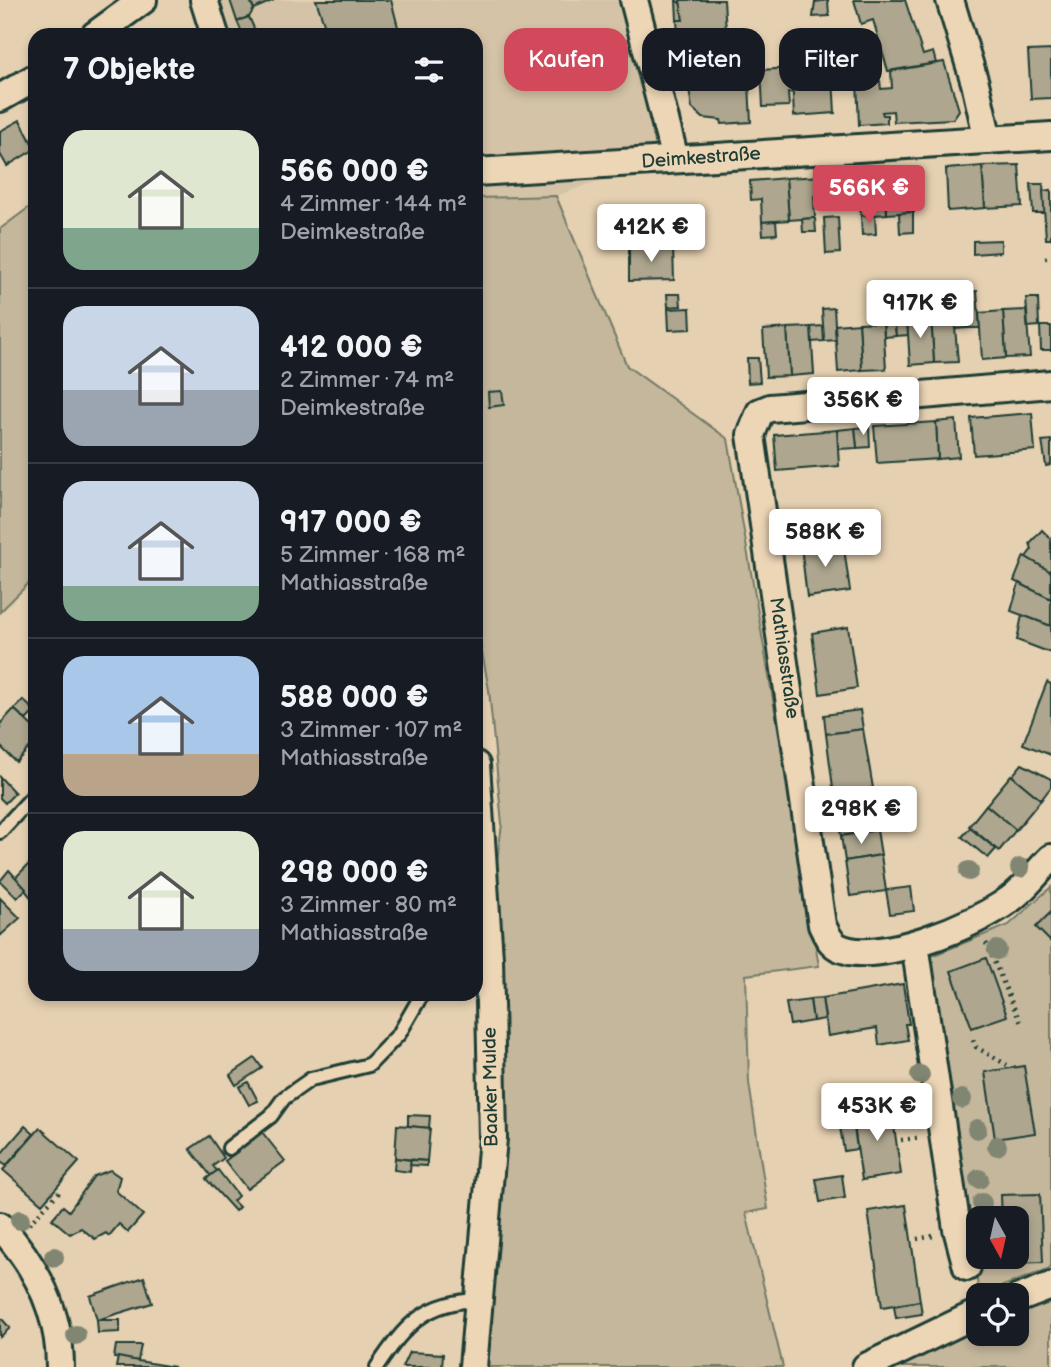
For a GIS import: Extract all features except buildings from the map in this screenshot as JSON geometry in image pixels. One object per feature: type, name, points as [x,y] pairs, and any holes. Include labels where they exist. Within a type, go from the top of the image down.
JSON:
[{"type":"street","points":[[105,28],[143,0]]},
{"type":"street","points":[[204,0],[213,28]]},
{"type":"street","points":[[634,0],[675,159]]},
{"type":"street","points":[[950,0],[975,83],[988,140]]},
{"type":"street","points":[[0,98],[28,82]]},
{"type":"street","name":"Deimkestraße","points":[[483,172],[1051,136]]},
{"type":"street","name":"Mathiasstraße","points":[[1051,384],[770,408],[760,412],[754,420],[751,435],[822,925],[830,941],[845,949],[869,950],[915,944],[977,920],[1016,895],[1051,858]]},
{"type":"street","name":"Baaker Mulde","points":[[473,1367],[493,1139],[489,958],[483,867]]},
{"type":"street","points":[[915,944],[957,1229],[966,1264]]},
{"type":"street","points":[[7,1234],[39,1280],[53,1313],[61,1367]]},
{"type":"street","points":[[1029,1294],[1051,1286]]},
{"type":"street","points":[[866,1367],[966,1319]]},
{"type":"lane","points":[[0,832],[28,802]]},
{"type":"lane","points":[[229,1148],[271,1115],[284,1098],[311,1079],[369,1065],[399,1034],[418,1001]]},
{"type":"lane","points":[[377,1367],[408,1324],[419,1316],[456,1301],[480,1300]]},
{"type":"path","points":[[977,920],[1022,1026]]},
{"type":"path","points":[[973,1040],[976,1047],[1007,1065]]},
{"type":"path","points":[[7,1234],[60,1191]]},
{"type":"shaded area","points":[[190,0],[638,0],[646,28],[642,28],[642,91],[664,91],[681,151],[556,196],[483,198],[483,28],[197,28]]},
{"type":"shaded area","points":[[556,196],[627,366],[728,439],[819,966],[746,975],[749,1083],[768,1209],[746,1213],[783,1367],[475,1367],[495,876],[502,824],[489,690],[483,658],[483,198]]},
{"type":"shaded area","points":[[28,208],[28,584],[0,612],[0,229]]},
{"type":"shaded area","points":[[1051,887],[1051,1268],[1011,1283],[977,1283],[975,1269],[1029,1269],[1029,1206],[966,1206],[952,1103],[924,959],[1009,925]]},
{"type":"shaded area","points":[[1051,1290],[1051,1367],[875,1367],[966,1325],[966,1346],[1029,1346],[1029,1299]]}]
